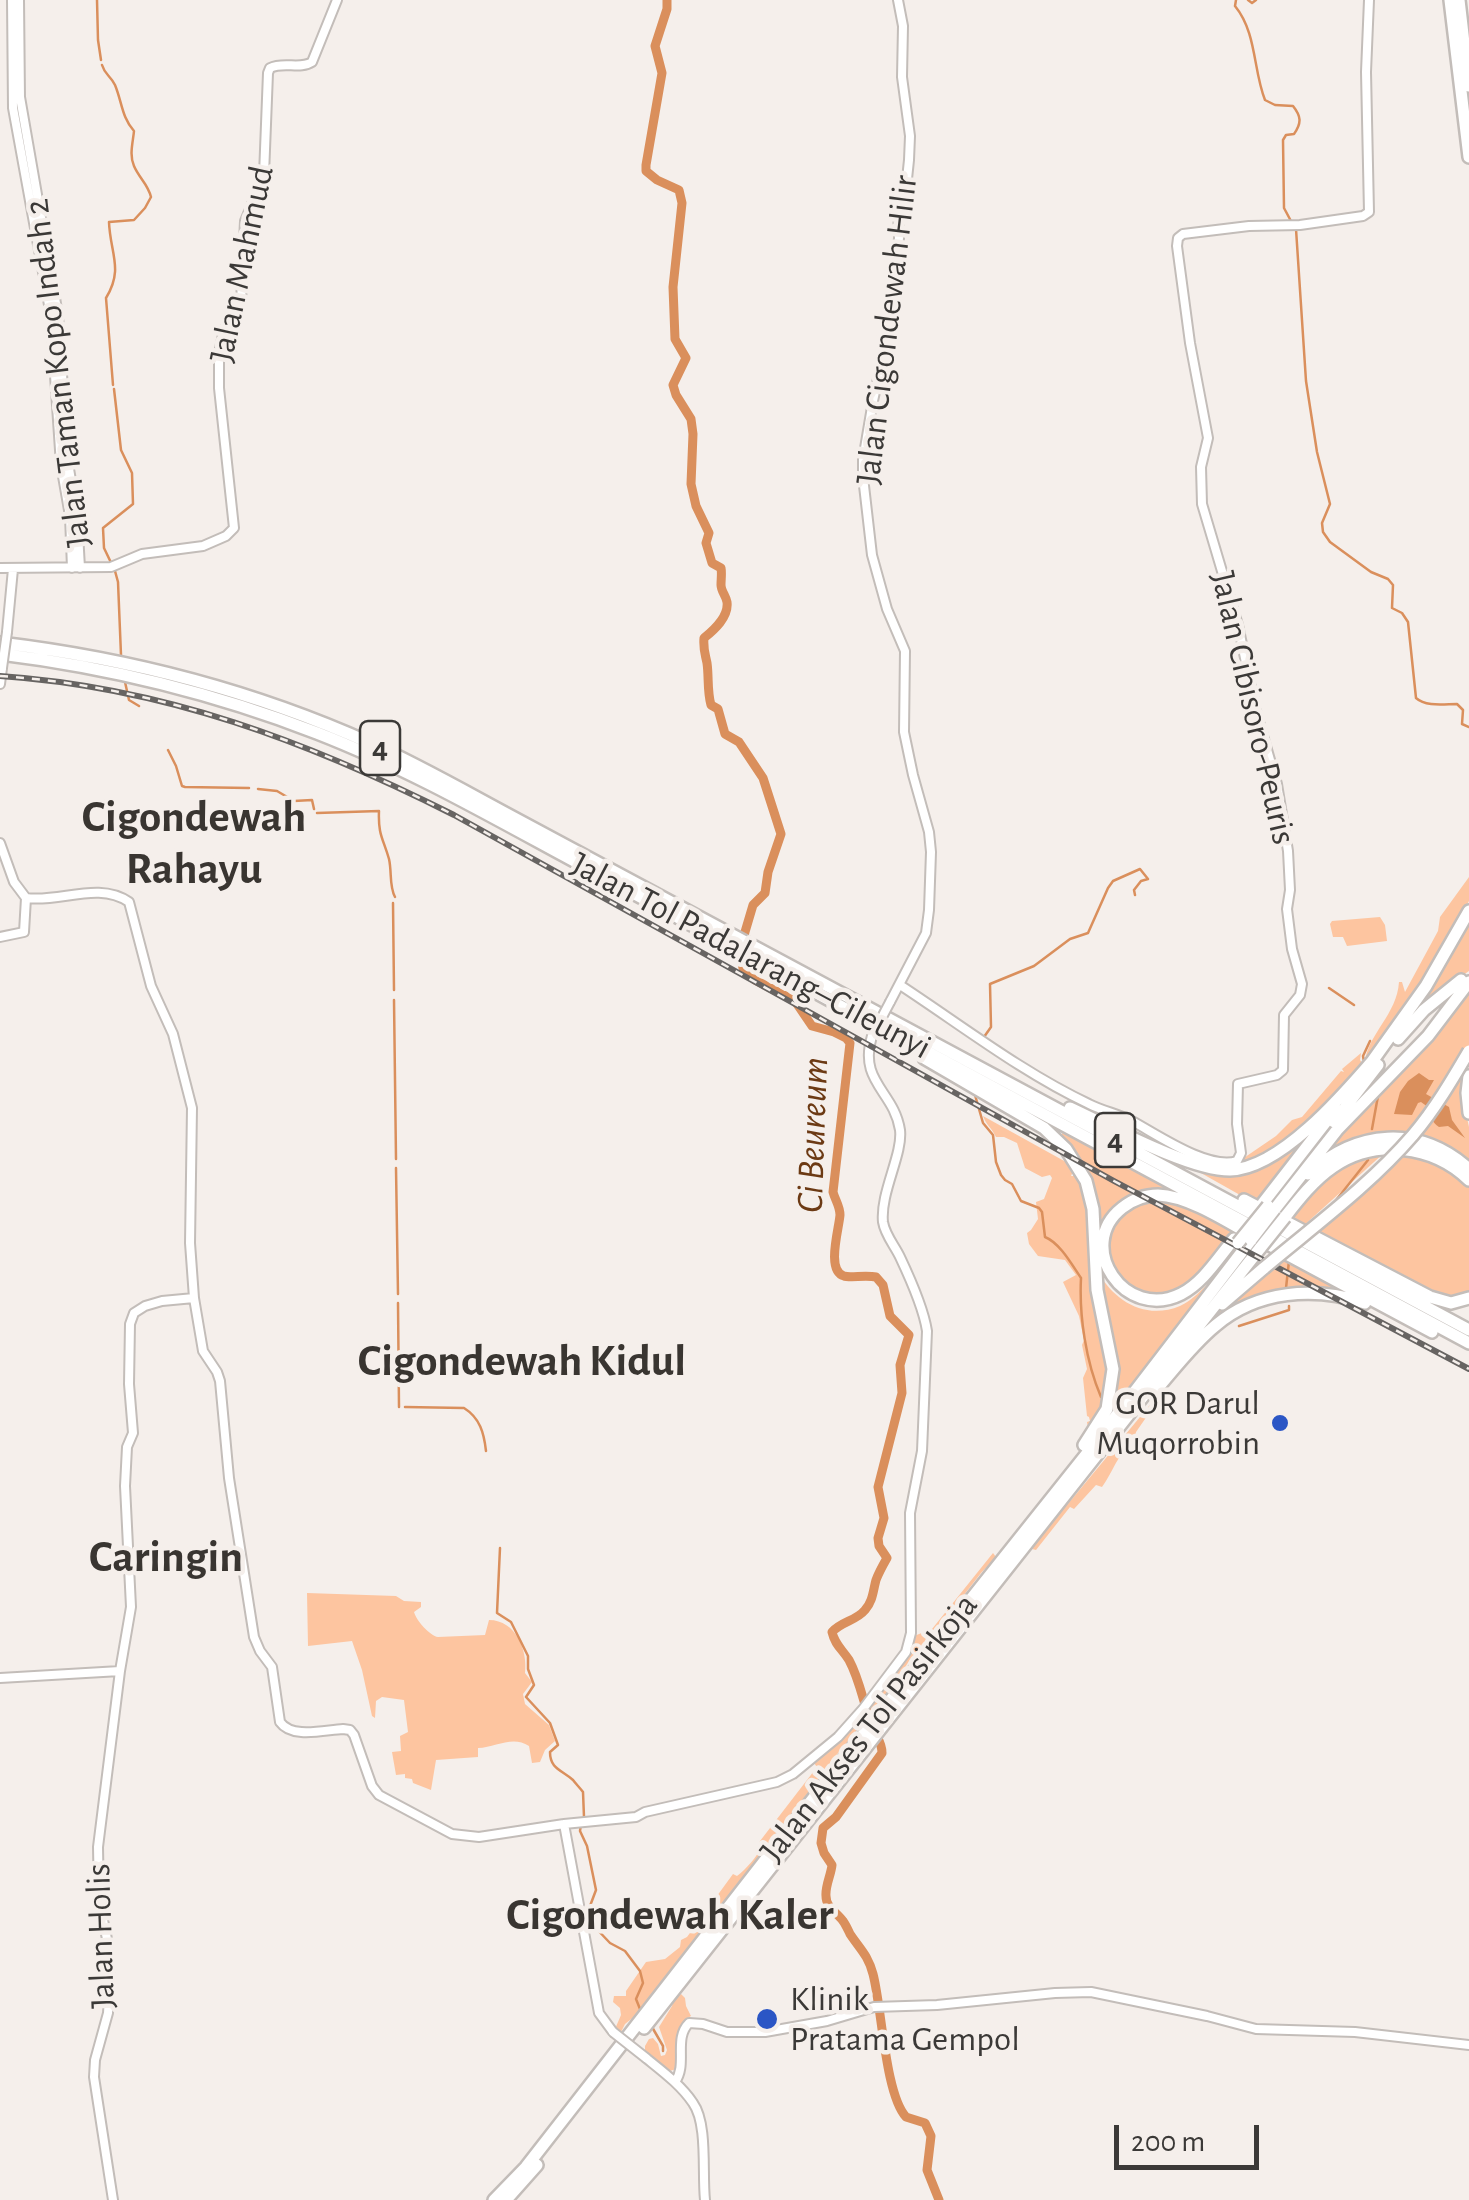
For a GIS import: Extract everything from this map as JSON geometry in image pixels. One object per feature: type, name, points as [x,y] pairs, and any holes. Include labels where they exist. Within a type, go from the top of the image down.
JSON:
[{"type":"highway","points":[[1450,0],[1469,157]]},
{"type":"highway","points":[[1458,0],[1469,86]]},
{"type":"highway","name":"Jalan Tol Padalarang–Cileunyi","points":[[3,637],[151,670],[319,722],[411,764],[728,938]]},
{"type":"highway","name":"Jalan Tol Padalarang–Cileunyi","points":[[0,654],[169,686],[242,707],[352,747],[922,1037],[1469,1330]]},
{"type":"highway","points":[[1066,1106],[1175,1156],[1216,1168],[1250,1167],[1274,1155],[1358,1083],[1406,1023],[1469,911]]},
{"type":"highway","name":"Jalan Tol Padalarang–Cileunyi","points":[[758,954],[857,1016],[1469,1347]]},
{"type":"highway","points":[[1272,1211],[1375,1058],[1406,1023],[1465,981]]},
{"type":"highway","points":[[1094,1231],[1098,1258],[1109,1282],[1130,1300],[1152,1306],[1175,1303],[1194,1293],[1246,1242],[1361,1103],[1428,1036],[1465,981]]},
{"type":"highway","points":[[857,1016],[1051,1133],[1086,1180],[1092,1202],[1097,1290],[1112,1364],[1109,1401],[1090,1438],[1013,1545]]},
{"type":"highway","points":[[922,1037],[1066,1106],[1422,1294],[1452,1303],[1469,1298]]},
{"type":"highway","points":[[1172,1351],[1396,1154],[1424,1121],[1469,1052]]},
{"type":"highway","points":[[1469,1076],[1469,1113]]},
{"type":"highway","points":[[1272,1211],[1330,1157],[1368,1140],[1398,1138],[1426,1142],[1469,1169]]},
{"type":"highway","points":[[1272,1211],[1346,1159],[1372,1150],[1399,1149],[1431,1155],[1469,1180]]},
{"type":"highway","points":[[1246,1242],[1182,1294],[1160,1300],[1144,1299],[1123,1288],[1110,1271],[1104,1250],[1108,1224],[1123,1207],[1145,1196],[1175,1198],[1420,1326]]},
{"type":"highway","points":[[1172,1351],[1246,1242]]},
{"type":"highway","points":[[1058,1504],[1197,1343],[1220,1321],[1262,1300],[1286,1294],[1321,1293],[1364,1302],[1469,1347]]},
{"type":"highway","name":"Jalan Akses Tol Pasirkoja","points":[[506,2200],[1013,1545],[1172,1351]]},
{"type":"highway","name":"Jalan Akses Tol Pasirkoja","points":[[879,1722],[1058,1504],[1172,1351]]},
{"type":"highway","name":"Jalan Akses Tol Pasirkoja","points":[[494,2200],[526,2166],[862,1744]]},
{"type":"street","name":"Jalan Taman Kopo Indah 2","points":[[16,0],[20,97],[58,315],[59,380],[76,568]]},
{"type":"street","name":"Jalan Mahmud","points":[[0,568],[112,566],[142,554],[212,543],[234,528],[218,353],[224,330],[242,299],[245,221],[264,175],[268,73],[278,65],[306,66],[312,62],[337,0]]},
{"type":"street","name":"Jalan Cigondewah Hilir","points":[[194,1298],[203,1351],[220,1381],[229,1478],[254,1637],[273,1672],[278,1718],[283,1728],[293,1732],[349,1730],[379,1795],[452,1834],[478,1837],[636,1817],[777,1782],[793,1774],[838,1737],[906,1652],[912,1633],[910,1513],[922,1452],[927,1331],[924,1315],[883,1222],[900,1130],[869,1068],[867,1052],[926,933],[930,844],[904,732],[906,651],[887,610],[872,555],[863,477],[873,401],[892,315],[898,207],[909,160],[910,136],[902,77],[903,26],[898,0]]},
{"type":"street","name":"Jalan Cibisoro-Peuris","points":[[900,985],[1086,1103],[1220,1163],[1237,1161],[1241,1153],[1238,1084],[1283,1070],[1284,1016],[1300,995],[1302,984],[1286,908],[1290,890],[1288,851],[1277,784],[1257,715],[1231,596],[1202,504],[1202,467],[1208,438],[1190,344],[1178,238],[1182,234],[1249,226],[1296,225],[1364,216],[1370,210],[1366,72],[1369,0]]},
{"type":"street","points":[[0,684],[13,569]]},
{"type":"street","points":[[0,843],[14,882],[26,898],[24,932],[0,937]]},
{"type":"street","points":[[26,898],[101,892],[116,894],[130,903],[150,986],[173,1034],[192,1108],[190,1252],[194,1298]]},
{"type":"street","name":"Jalan Holis","points":[[113,2200],[94,2068],[108,2013],[110,1980],[99,1901],[98,1848],[131,1607],[126,1486],[133,1433],[128,1384],[131,1318],[138,1309],[152,1303],[194,1298]]},
{"type":"street","points":[[4,1679],[120,1671]]},
{"type":"street","points":[[564,1824],[599,2013],[613,2032],[675,2082],[694,2104],[700,2118],[705,2200]]},
{"type":"street","points":[[675,2082],[681,2071],[681,2033],[689,2023],[727,2032],[766,2032],[874,2007],[1056,1992],[1090,1992],[1256,2028],[1376,2034],[1469,2045]]},
{"type":"shaded area","points":[[1469,877],[1469,901],[1432,967],[1365,1061],[1393,1004],[1399,982],[1405,992],[1438,931],[1440,917]]},
{"type":"shaded area","points":[[1380,917],[1387,941],[1347,946],[1343,937],[1333,937],[1332,921]]},
{"type":"shaded area","points":[[1469,921],[1469,971],[1425,1001],[1407,1022]]},
{"type":"shaded area","points":[[1469,988],[1469,1061],[1463,1099],[1469,1127],[1469,1164],[1418,1139],[1392,1133],[1360,1138],[1321,1158],[1367,1101]]},
{"type":"shaded area","points":[[1361,1053],[1360,1060],[1375,1080],[1360,1098],[1348,1080],[1271,1154],[1232,1166],[1292,1120],[1302,1117],[1344,1072],[1342,1069]]},
{"type":"shaded area","points":[[1419,1073],[1434,1080],[1426,1094],[1449,1107],[1452,1120],[1465,1138],[1448,1126],[1439,1127],[1432,1120],[1432,1110],[1421,1102],[1412,1115],[1394,1114],[1400,1092]]},
{"type":"shaded area","points":[[1328,1112],[1256,1204],[1185,1164],[1236,1171],[1261,1168]]},
{"type":"shaded area","points":[[983,1116],[1075,1167],[1071,1176],[1077,1170],[1088,1203],[1109,1364],[1106,1399],[1083,1442],[1081,1437],[1090,1421],[1083,1378],[1087,1369],[1084,1340],[1079,1316],[1063,1282],[1076,1275],[1065,1260],[1038,1256],[1027,1233],[1038,1219],[1036,1202],[1044,1199],[1052,1178],[1025,1168],[1017,1143],[996,1137]]},
{"type":"shaded area","points":[[1062,1133],[1180,1194],[1140,1194],[1099,1242],[1087,1172]]},
{"type":"shaded area","points":[[1384,1153],[1301,1228],[1288,1221],[1329,1177]]},
{"type":"shaded area","points":[[1400,1153],[1441,1164],[1469,1187],[1469,1294],[1447,1299],[1309,1233]]},
{"type":"shaded area","points":[[1149,1199],[1183,1205],[1235,1230],[1197,1279],[1169,1294],[1149,1294],[1132,1287],[1118,1275],[1110,1260],[1108,1242],[1113,1225],[1128,1209]]},
{"type":"shaded area","points":[[1283,1256],[1357,1295],[1302,1289],[1213,1317]]},
{"type":"shaded area","points":[[1098,1272],[1122,1300],[1155,1311],[1185,1304],[1212,1280],[1102,1426],[1112,1403]]},
{"type":"shaded area","points":[[1159,1394],[1136,1432],[1134,1443],[1120,1457],[1102,1487],[1096,1485],[1074,1509],[1070,1507],[1036,1550],[1032,1549],[1051,1522]]},
{"type":"shaded area","points":[[993,1553],[996,1557],[909,1661],[888,1695],[838,1753],[639,2013],[618,2032],[615,2029],[621,2015],[613,2002],[614,1996],[626,1996],[646,1962],[665,1959],[680,1947],[681,1940],[733,1874],[737,1876],[754,1858],[762,1846],[760,1841],[817,1767],[814,1763],[907,1654],[914,1636],[932,1629]]},
{"type":"shaded area","points":[[307,1593],[396,1596],[421,1602],[415,1615],[427,1631],[438,1637],[485,1635],[489,1620],[506,1625],[518,1638],[525,1673],[532,1682],[523,1694],[525,1704],[549,1725],[555,1741],[540,1762],[532,1763],[529,1746],[517,1742],[478,1748],[478,1757],[436,1760],[431,1790],[413,1783],[405,1774],[396,1775],[392,1752],[401,1751],[400,1736],[408,1732],[404,1700],[382,1697],[376,1701],[375,1718],[352,1641],[308,1646]]},
{"type":"shaded area","points":[[681,1994],[691,2016],[679,2030],[678,2064],[670,2071],[645,2054],[645,2046],[653,2038],[661,2056],[665,2055],[667,2050],[659,2027],[674,1998]]},
{"type":"waterway","points":[[97,0],[101,60]]},
{"type":"waterway","name":"Ci Beureum","points":[[667,0],[655,46],[662,73],[646,171],[679,190],[682,203],[673,287],[675,339],[686,358],[673,385],[691,419],[691,484],[709,533],[706,543],[712,563],[721,568],[721,587],[727,602],[723,618],[704,638],[709,694],[725,734],[739,742],[763,778],[781,834],[765,893],[753,905],[740,954],[743,968],[755,980],[795,1001],[812,1026],[834,1032],[850,1043],[833,1192],[840,1215],[836,1266],[844,1276],[876,1277],[883,1285],[890,1316],[909,1335],[900,1365],[902,1393],[878,1487],[884,1518],[879,1546],[887,1558],[868,1607],[832,1632],[853,1668],[882,1753],[836,1817],[823,1828],[821,1843],[832,1865],[826,1900],[871,1967],[893,2090],[906,2117],[925,2123],[931,2136],[927,2170],[939,2200]]},
{"type":"waterway","points":[[1236,0],[1235,6],[1251,40],[1265,100],[1293,106],[1299,116],[1294,134],[1283,140],[1284,208],[1292,223]]},
{"type":"waterway","points":[[1248,0],[1256,0]]},
{"type":"waterway","points":[[102,65],[134,131],[133,162],[151,197],[134,220],[109,222],[115,269],[106,298],[113,385]]},
{"type":"waterway","points":[[1296,229],[1306,381],[1330,504],[1322,523],[1323,532],[1330,542],[1393,585],[1392,608],[1408,622],[1416,698],[1430,704],[1457,704],[1463,710],[1462,724],[1469,727]]},
{"type":"waterway","points":[[114,389],[121,450],[132,473],[133,504],[103,528],[104,548],[118,582],[121,655]]},
{"type":"waterway","points":[[125,682],[129,700],[139,706]]},
{"type":"waterway","points":[[168,750],[182,786],[249,788]]},
{"type":"waterway","points":[[258,789],[277,791],[294,801],[312,800],[314,809]]},
{"type":"waterway","points":[[317,813],[379,811],[395,897]]},
{"type":"waterway","points":[[984,1037],[991,1027],[990,984],[1034,966],[1070,939],[1088,933],[1113,881],[1140,869],[1148,879],[1141,881],[1135,895]]},
{"type":"waterway","points":[[393,903],[394,990]]},
{"type":"waterway","points":[[1329,988],[1354,1005]]},
{"type":"waterway","points":[[394,1000],[396,1159]]},
{"type":"waterway","points":[[1364,1062],[1370,1041]]},
{"type":"waterway","points":[[975,1095],[983,1123],[993,1135],[1001,1175],[1012,1184],[1021,1201],[1039,1208],[1045,1237],[1061,1249],[1081,1278],[1085,1339],[1101,1397]]},
{"type":"waterway","points":[[1372,1129],[1378,1096]]},
{"type":"waterway","points":[[1333,1204],[1368,1160]]},
{"type":"waterway","points":[[396,1168],[398,1294]]},
{"type":"waterway","points":[[1286,1288],[1289,1261]]},
{"type":"waterway","points":[[398,1303],[399,1407]]},
{"type":"waterway","points":[[1239,1326],[1289,1310],[1289,1306]]},
{"type":"waterway","points":[[405,1407],[464,1408],[480,1426],[486,1451]]},
{"type":"waterway","points":[[500,1548],[497,1613],[511,1622],[528,1656],[534,1685],[526,1697],[550,1723],[558,1745],[550,1752],[552,1762],[583,1792],[584,1817]]},
{"type":"waterway","points":[[581,1824],[596,1890],[590,1906],[591,1923],[610,1943],[625,1951],[640,1971],[643,1983],[636,1999],[640,2009]]},
{"type":"waterway","points":[[652,2027],[663,2051]]},
{"type":"railway","points":[[0,676],[120,692],[234,722],[400,789],[454,815],[1114,1181],[1469,1369]]},
{"type":"place","name":"GOR Darul Muqorrobin","points":[[1280,1423]]},
{"type":"place","name":"Klinik Pratama Gempol","points":[[767,2019]]},
{"type":"district","name":"Cigondewah Rahayu","points":[[194,843]]},
{"type":"district","name":"Cigondewah Kidul","points":[[522,1361]]},
{"type":"district","name":"Caringin","points":[[166,1557]]},
{"type":"district","name":"Cigondewah Kaler","points":[[670,1915]]}]
